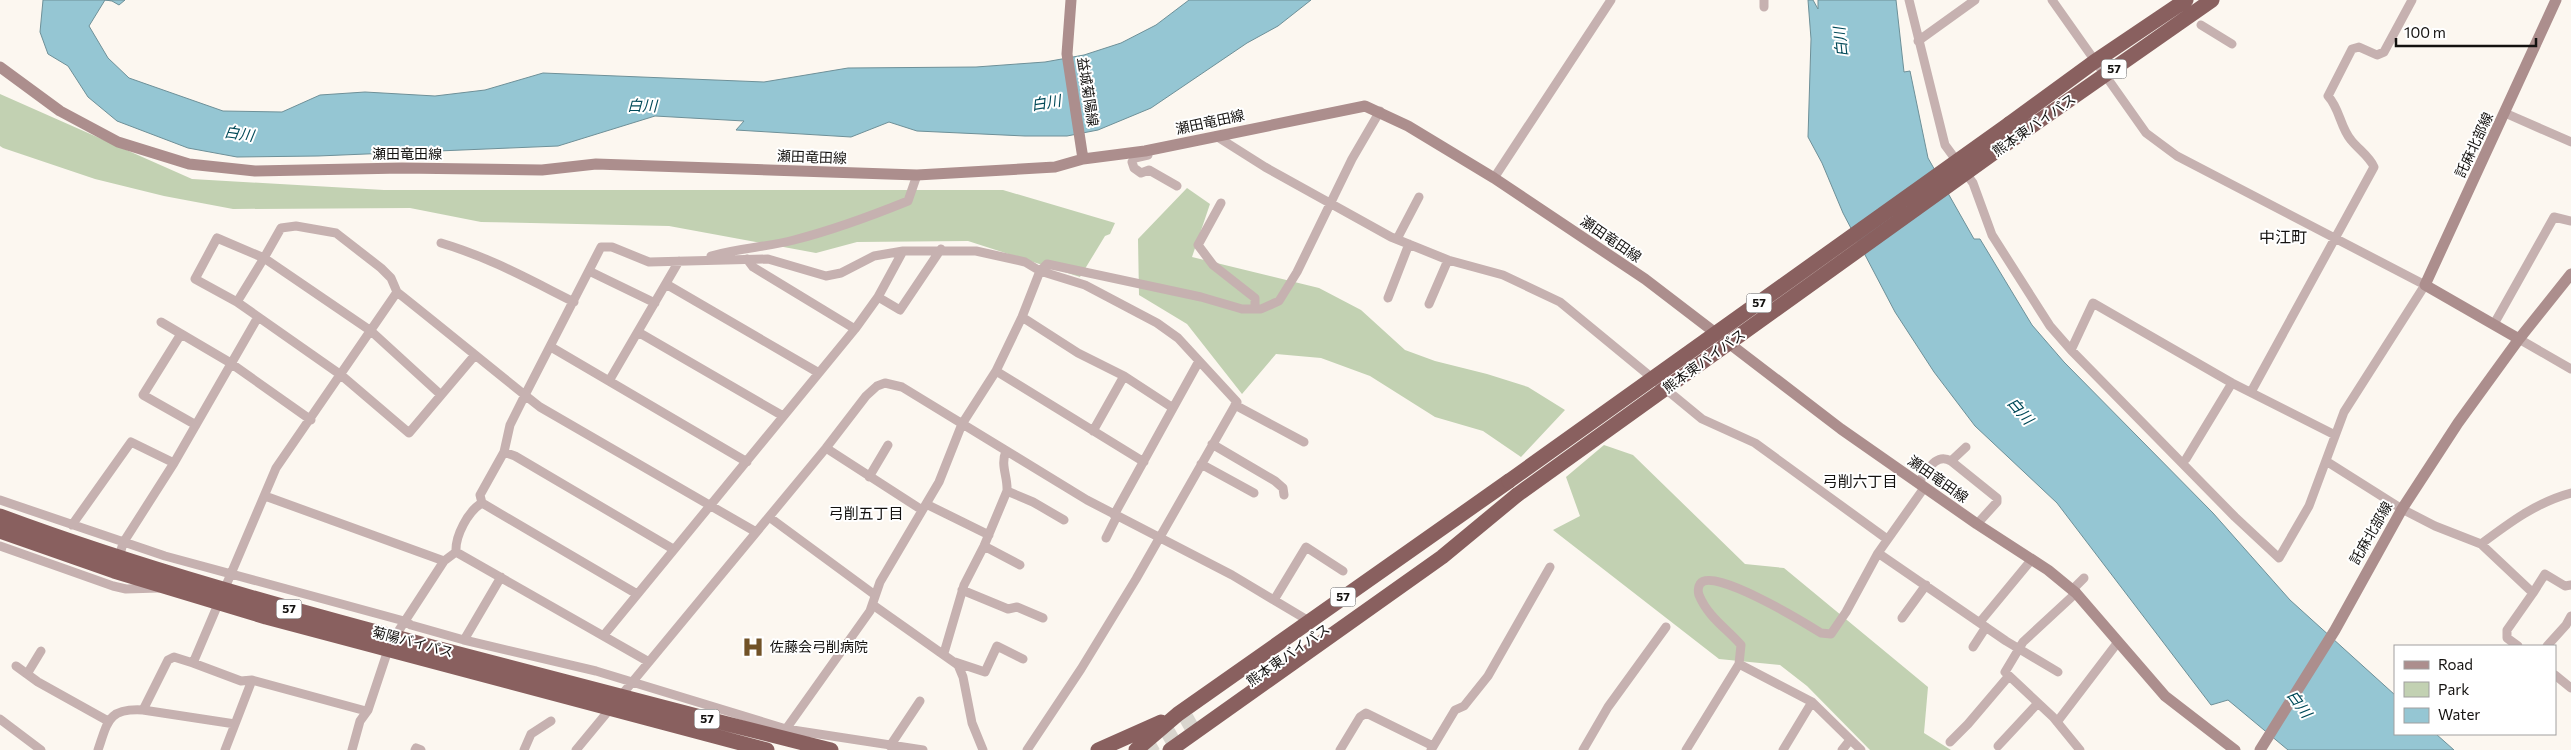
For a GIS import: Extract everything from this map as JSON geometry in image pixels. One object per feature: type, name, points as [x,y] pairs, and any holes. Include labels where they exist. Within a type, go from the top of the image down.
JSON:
[{"type":"highway","name":"熊本東バイパス","points":[[1189,718],[1442,557],[1516,495],[2013,131],[2094,62],[2186,0]]},
{"type":"highway","name":"熊本東バイパス","points":[[1189,718],[1308,621],[2013,131],[2104,76],[2212,0]]},
{"type":"highway","name":"菊陽バイパス","points":[[0,516],[220,596],[614,702],[831,750]]},
{"type":"highway","name":"菊陽バイパス","points":[[0,531],[66,563],[166,588],[220,596]]},
{"type":"highway","name":"菊陽バイパス","points":[[614,702],[680,727],[767,750]]},
{"type":"highway","name":"57","points":[[1098,750],[1189,718]]},
{"type":"highway","points":[[1136,750],[1189,718]]},
{"type":"highway","points":[[1170,750],[1189,718]]},
{"type":"highway","points":[[680,727],[744,750]]},
{"type":"main road","name":"益城菊陽線","points":[[1071,0],[1067,54],[1083,159]]},
{"type":"main road","name":"託麻北部線","points":[[2425,285],[2556,0]]},
{"type":"main road","name":"瀬田竜田線","points":[[1,67],[60,111],[118,142],[189,164],[255,171],[402,168],[542,170],[596,164],[917,175],[1055,167],[1083,159],[1145,151],[1365,106],[1380,111],[1408,126],[1494,178],[1645,279],[1825,417],[1977,524],[2032,559],[2074,591],[2165,696],[2235,750]]},
{"type":"main road","name":"託麻北部線","points":[[2262,747],[2335,630],[2402,509],[2458,423],[2519,339],[2571,274]]},
{"type":"main road","points":[[2425,285],[2519,339]]},
{"type":"street","points":[[1494,178],[1612,0]]},
{"type":"street","points":[[1909,0],[1945,145],[1973,183],[1992,235],[2050,326],[2071,350],[2235,517],[2279,558],[2309,506],[2344,412],[2425,285],[2170,150],[2146,133],[2052,0]]},
{"type":"street","points":[[1918,41],[1975,0]]},
{"type":"street","points":[[2251,392],[2374,167],[2371,160],[2350,139],[2336,104],[2328,96],[2352,49],[2359,47],[2377,55],[2384,52],[2412,0]]},
{"type":"street","points":[[2201,25],[2232,44]]},
{"type":"street","points":[[786,729],[864,622],[873,605],[875,595],[886,571],[939,482],[962,424],[996,371],[1022,317],[1040,270],[1047,264],[1200,297],[1242,309],[1260,309],[1279,301],[1296,272],[1329,203],[1380,111]]},
{"type":"street","points":[[2505,113],[2571,142]]},
{"type":"street","points":[[1177,186],[1149,170],[1141,173],[1134,168],[1132,162],[1135,158],[1217,137],[1240,134]]},
{"type":"street","points":[[1217,137],[1265,167],[1397,239],[1448,260],[1503,275],[1560,302],[1702,418],[1754,442],[1887,539]]},
{"type":"street","points":[[699,260],[739,248],[792,240],[827,231],[896,206],[908,201],[917,175]]},
{"type":"street","points":[[1397,239],[1419,197]]},
{"type":"street","points":[[1222,203],[1198,245],[1213,265],[1255,298],[1255,309]]},
{"type":"street","points":[[2494,324],[2554,217],[2571,221]]},
{"type":"street","points":[[237,302],[282,228],[296,226],[322,229],[336,233],[381,268],[391,278],[397,292],[540,407],[710,503],[756,532]]},
{"type":"street","points":[[441,395],[370,331],[264,258],[217,238],[195,279],[237,302],[341,375],[409,433],[475,355]]},
{"type":"street","points":[[441,244],[475,253],[503,265],[574,302]]},
{"type":"street","points":[[1388,298],[1409,244]]},
{"type":"street","points":[[637,594],[482,503],[480,495],[504,452],[510,425],[602,247],[612,247],[649,262],[768,259],[826,276],[841,273],[874,256],[903,251],[976,251],[1025,262],[1040,270],[1085,285],[1158,323],[1178,338],[1237,402],[1081,669],[1027,750]]},
{"type":"street","points":[[878,297],[900,310],[941,250]]},
{"type":"street","points":[[604,635],[710,503],[747,462],[819,373],[878,297],[903,251]]},
{"type":"street","points":[[747,259],[753,267],[854,328]]},
{"type":"street","points":[[1429,304],[1448,260]]},
{"type":"street","points":[[609,381],[679,261]]},
{"type":"street","points":[[589,271],[655,303]]},
{"type":"street","points":[[666,284],[819,373]]},
{"type":"street","points":[[193,663],[246,534],[265,496],[276,468],[311,420],[397,292]]},
{"type":"street","points":[[2071,350],[2093,303],[2232,383],[2335,435]]},
{"type":"street","points":[[119,558],[123,543],[174,463],[230,362],[258,317]]},
{"type":"street","points":[[1022,317],[1078,353],[1124,376],[1173,408]]},
{"type":"street","points":[[160,322],[230,362],[311,420]]},
{"type":"street","points":[[638,332],[783,416]]},
{"type":"street","points":[[180,334],[143,395],[196,425]]},
{"type":"street","points":[[2519,339],[2571,369]]},
{"type":"street","points":[[551,347],[747,462]]},
{"type":"street","points":[[1106,538],[1144,462],[1199,361]]},
{"type":"street","points":[[996,371],[1144,462]]},
{"type":"street","points":[[1093,430],[1124,376]]},
{"type":"street","points":[[576,750],[826,448],[866,396],[877,386],[885,383],[902,387],[1116,516],[1159,536],[1308,621]]},
{"type":"street","points":[[2186,460],[2232,383]]},
{"type":"street","points":[[1235,405],[1304,442]]},
{"type":"street","points":[[72,525],[131,442],[174,463]]},
{"type":"street","points":[[1212,444],[1275,482],[1283,488],[1284,495]]},
{"type":"street","points":[[869,477],[888,446]]},
{"type":"street","points":[[1951,461],[1966,447]]},
{"type":"street","points":[[826,448],[869,477],[924,507],[989,535]]},
{"type":"street","points":[[944,654],[962,590],[989,535],[1007,491],[1008,482],[1002,463],[1006,451]]},
{"type":"street","points":[[504,452],[515,456],[673,549]]},
{"type":"street","points":[[1686,750],[1739,664],[1740,645],[1706,609],[1698,593],[1699,585],[1702,582],[1714,580],[1755,596],[1821,633],[1831,634],[1846,612],[1878,553],[1938,459],[1943,458],[1951,461],[1997,498],[1996,502],[1977,524]]},
{"type":"street","points":[[2326,461],[2402,509],[2435,526],[2481,544],[2533,593]]},
{"type":"street","points":[[1201,464],[1254,493]]},
{"type":"street","points":[[1007,491],[1033,502],[1064,520]]},
{"type":"street","points":[[2481,544],[2531,510],[2558,496],[2571,493]]},
{"type":"street","points":[[265,496],[444,561]]},
{"type":"street","points":[[0,500],[123,543],[404,621],[464,640],[596,671],[630,683],[786,729],[923,750]]},
{"type":"street","points":[[456,552],[455,542],[474,507],[482,503]]},
{"type":"street","points":[[769,517],[875,595]]},
{"type":"street","points":[[0,546],[66,563]]},
{"type":"street","points":[[984,546],[1020,565]]},
{"type":"street","points":[[1274,600],[1306,547],[1343,570]]},
{"type":"street","points":[[352,750],[360,721],[366,711],[391,643],[444,561],[456,552]]},
{"type":"street","points":[[456,552],[649,662]]},
{"type":"street","points":[[1878,553],[2058,672]]},
{"type":"street","points":[[1973,646],[1983,624],[2032,559]]},
{"type":"street","points":[[1340,750],[1360,716],[1366,713],[1432,748],[1455,710],[1464,706],[1488,676],[1550,567]]},
{"type":"street","points":[[2517,645],[2507,638],[2507,630],[2545,574],[2566,586],[2571,585]]},
{"type":"street","points":[[464,640],[501,577]]},
{"type":"street","points":[[2080,750],[2057,722],[2008,677],[2006,671],[2023,642],[2074,591],[2084,578]]},
{"type":"street","points":[[1902,618],[1926,585]]},
{"type":"street","points":[[962,590],[1008,608],[1017,607],[1043,618]]},
{"type":"street","points":[[873,605],[955,662],[986,672],[997,646],[1023,659]]},
{"type":"street","points":[[2548,645],[2566,626],[2571,616]]},
{"type":"street","points":[[1583,750],[1608,707],[1666,627]]},
{"type":"street","points":[[2057,722],[2118,642]]},
{"type":"street","points":[[27,674],[42,651]]},
{"type":"street","points":[[142,710],[168,660],[174,657],[241,681],[252,680],[366,711]]},
{"type":"street","points":[[955,662],[963,677],[972,723],[982,750]]},
{"type":"street","points":[[1739,664],[1812,702],[1861,750]]},
{"type":"street","points":[[16,666],[38,682],[108,720]]},
{"type":"street","points":[[2556,676],[2571,688]]},
{"type":"street","points":[[1950,742],[2008,677]]},
{"type":"street","points":[[225,750],[252,680]]},
{"type":"street","points":[[890,746],[920,701]]},
{"type":"street","points":[[1783,750],[1812,702]]},
{"type":"street","points":[[1998,746],[2038,703]]},
{"type":"street","points":[[98,750],[108,720],[119,710],[142,710],[235,724]]},
{"type":"street","points":[[0,719],[41,750]]},
{"type":"street","points":[[524,750],[531,734],[551,721]]},
{"type":"street","points":[[1842,750],[1850,740]]},
{"type":"street","points":[[415,750],[416,748],[421,750]]},
{"type":"green space","points":[[0,94],[192,179],[384,190],[1003,190],[1115,223],[1110,234],[1105,236],[1080,277],[968,241],[857,242],[816,253],[669,226],[481,222],[410,208],[233,209],[164,196],[95,179],[3,148],[0,146]]},
{"type":"green space","points":[[1187,188],[1210,204],[1192,257],[1319,288],[1361,310],[1405,350],[1435,361],[1528,387],[1565,410],[1521,457],[1483,431],[1435,417],[1370,376],[1321,358],[1276,354],[1242,394],[1187,324],[1139,295],[1138,239]]},
{"type":"green space","points":[[1604,445],[1633,455],[1745,564],[1784,568],[1928,687],[1924,733],[1951,750],[1870,750],[1807,686],[1780,665],[1719,659],[1553,530],[1580,516],[1566,477]]},
{"type":"water","name":"白川","points":[[43,0],[105,0],[89,26],[108,58],[129,78],[223,111],[282,112],[320,95],[365,92],[435,96],[485,90],[543,73],[764,82],[848,68],[976,67],[1045,62],[1084,55],[1121,43],[1156,25],[1189,0],[1311,0],[1278,26],[1247,43],[1151,108],[1098,130],[1067,136],[917,131],[889,122],[851,137],[736,130],[744,121],[655,116],[558,146],[318,156],[237,157],[188,148],[117,121],[88,97],[68,66],[48,54],[40,32]]},
{"type":"water","points":[[105,0],[125,0],[119,5]]},
{"type":"water","name":"白川","points":[[1808,0],[1813,0],[1818,9],[1818,0],[1896,0],[1904,72],[1910,71],[1928,158],[1974,239],[1980,239],[2032,325],[2064,362],[2213,513],[2290,600],[2394,694],[2394,735],[2437,735],[2454,750],[2288,750],[2228,700],[2211,705],[2057,503],[1975,426],[1934,372],[1895,312],[1843,213],[1822,163],[1808,137],[1811,39]]},
{"type":"tunnel","points":[[1143,750],[1196,720]]},
{"type":"place","name":"佐藤会弓削病院","points":[[753,647]]},
{"type":"district","name":"中江町","points":[[2283,237]]},
{"type":"district","name":"弓削六丁目","points":[[1860,482]]},
{"type":"district","name":"弓削五丁目","points":[[866,514]]}]
